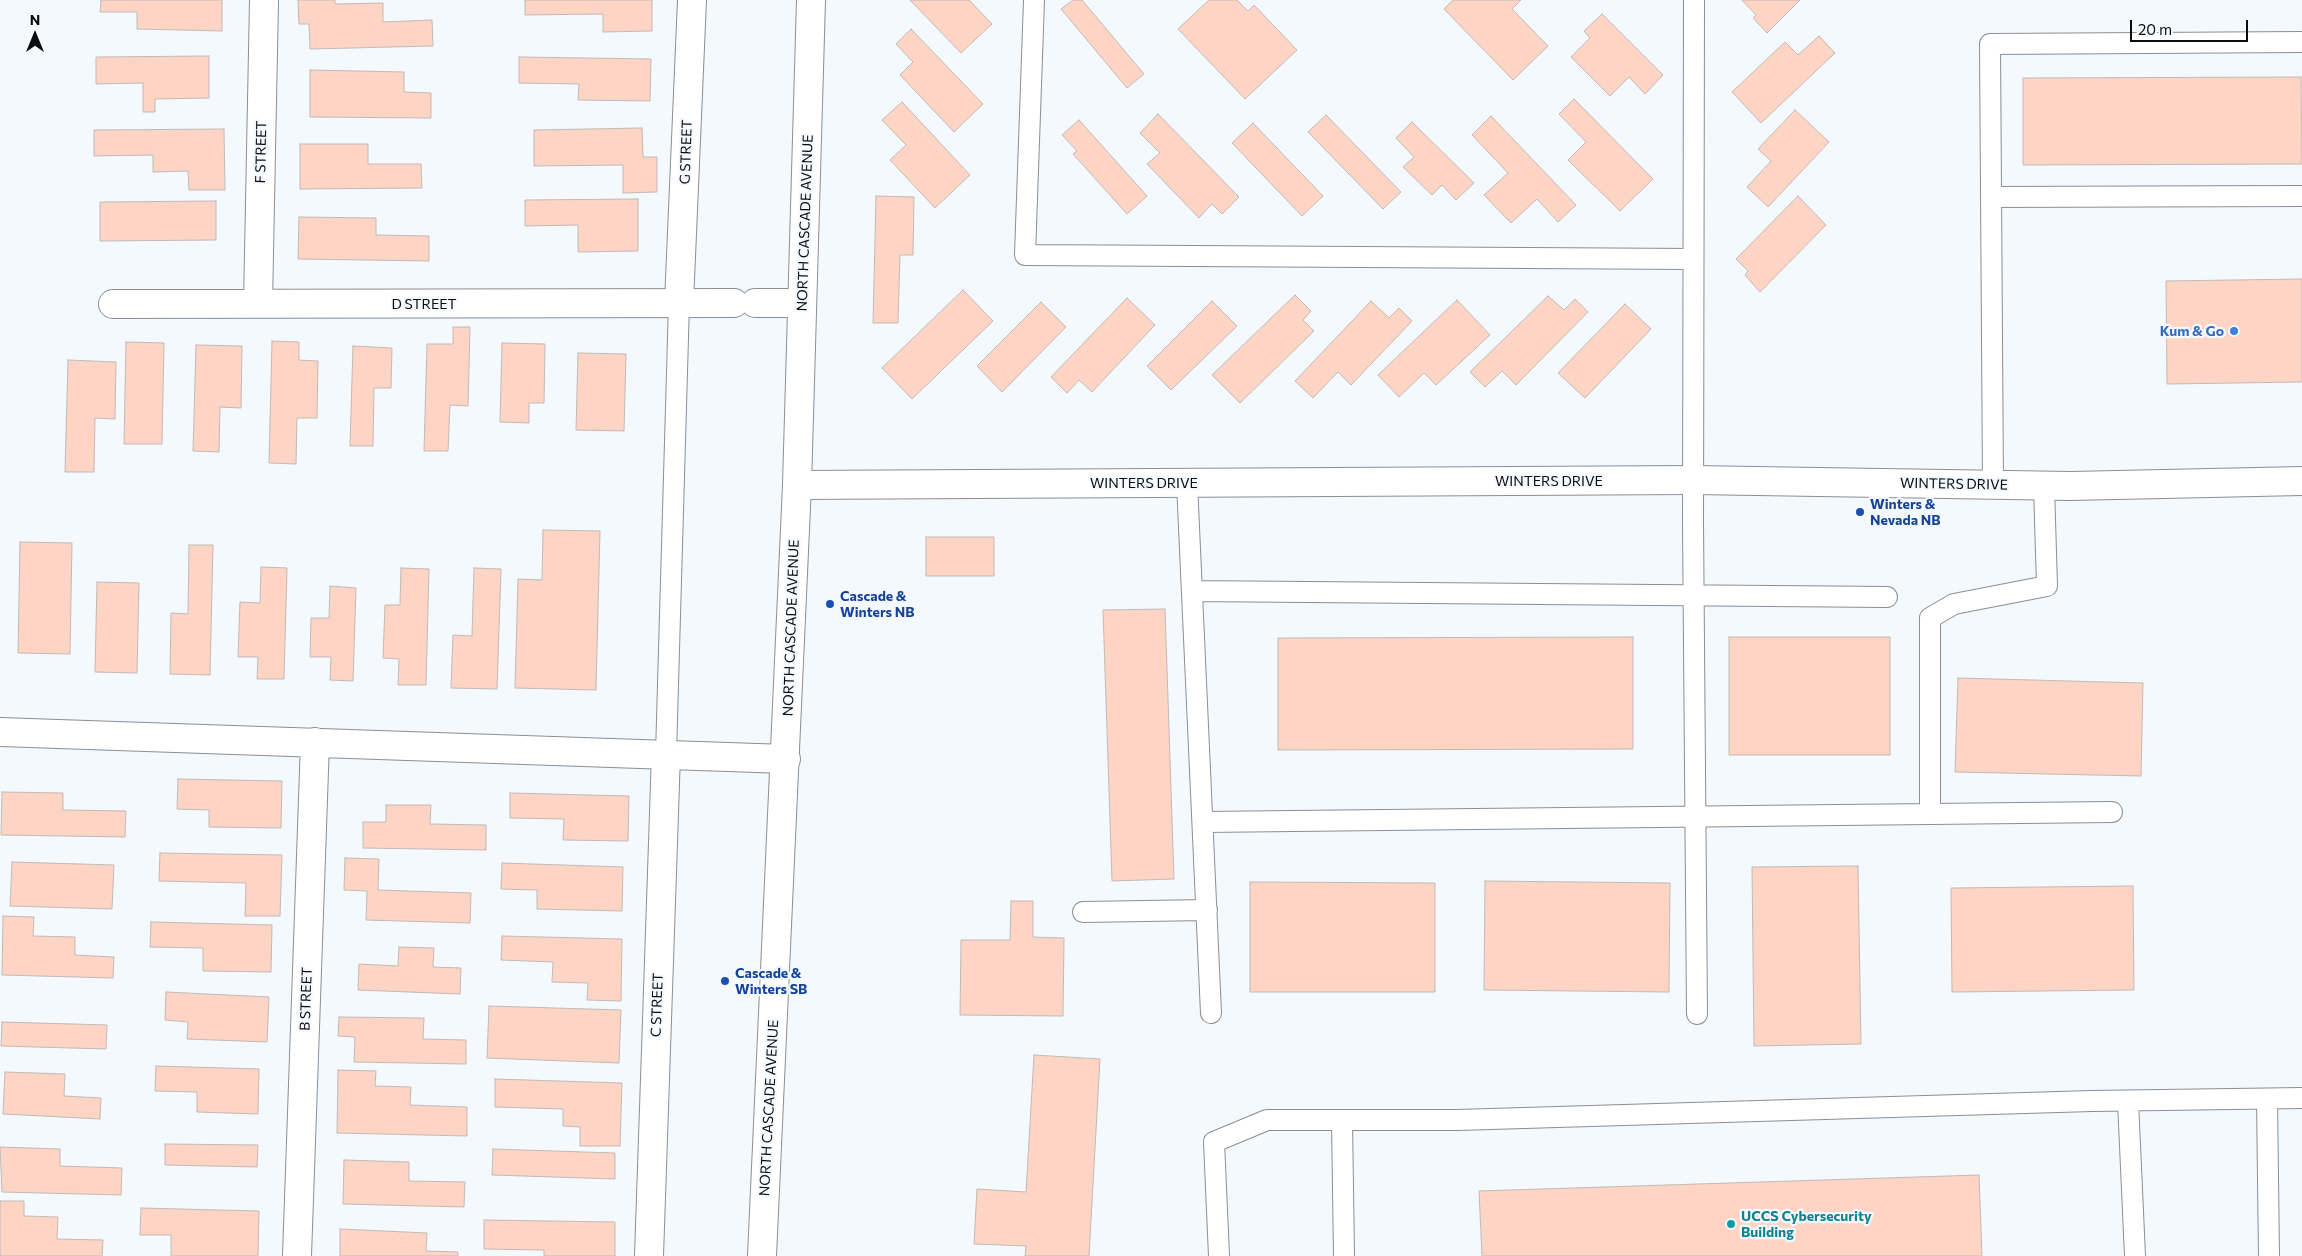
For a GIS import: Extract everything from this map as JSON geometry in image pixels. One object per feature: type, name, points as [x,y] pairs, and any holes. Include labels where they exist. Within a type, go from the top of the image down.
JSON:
[{"type":"street","name":"F STREET","points":[[258,304],[264,0]]},
{"type":"street","name":"G STREET","points":[[679,303],[692,0]]},
{"type":"street","name":"NORTH CASCADE AVENUE","points":[[762,1256],[797,484],[811,0]]},
{"type":"street","name":"D STREET","points":[[113,304],[802,303]]},
{"type":"street","name":"WINTERS DRIVE","points":[[797,484],[1693,480],[2044,486],[2302,481]]},
{"type":"street","points":[[0,732],[786,759]]},
{"type":"street","name":"B STREET","points":[[297,1256],[314,742]]},
{"type":"street","name":"C STREET","points":[[649,1256],[666,754]]},
{"type":"lane","points":[[1034,0],[1024,255],[1693,259]]},
{"type":"lane","points":[[1694,0],[1693,480],[1697,1014]]},
{"type":"lane","points":[[1993,485],[1990,44],[2302,42]]},
{"type":"lane","points":[[1991,197],[2302,196]]},
{"type":"lane","points":[[666,754],[679,303]]},
{"type":"lane","points":[[1187,483],[1211,1013]]},
{"type":"lane","points":[[1930,814],[1930,618],[1954,604],[2047,586],[2044,486]]},
{"type":"lane","points":[[1192,591],[1887,597]]},
{"type":"lane","points":[[1203,822],[2112,812]]},
{"type":"lane","points":[[1083,912],[1207,910]]},
{"type":"lane","points":[[1219,1256],[1214,1142],[1267,1120],[1458,1120],[2128,1101],[2302,1098]]},
{"type":"lane","points":[[2267,1099],[2269,1256]]},
{"type":"lane","points":[[2128,1101],[2134,1256]]},
{"type":"lane","points":[[1342,1120],[1344,1256]]},
{"type":"building","points":[[101,0],[222,0],[222,31],[137,29],[137,12],[100,12]]},
{"type":"building","points":[[298,0],[335,0],[335,4],[383,3],[383,22],[432,20],[433,46],[310,49],[309,24],[299,24]]},
{"type":"building","points":[[525,0],[652,0],[652,31],[603,32],[603,14],[525,15]]},
{"type":"building","points":[[910,0],[969,0],[992,24],[961,53]]},
{"type":"building","points":[[1073,0],[1082,0],[1144,74],[1127,88],[1061,9]]},
{"type":"building","points":[[1209,0],[1237,0],[1248,11],[1254,5],[1297,50],[1245,99],[1178,29]]},
{"type":"building","points":[[1453,0],[1521,0],[1512,9],[1548,46],[1513,80],[1444,9]]},
{"type":"building","points":[[1742,0],[1800,0],[1767,33],[1753,18],[1756,15]]},
{"type":"building","points":[[1602,14],[1663,75],[1645,94],[1629,77],[1610,96],[1571,57],[1590,38],[1584,31]]},
{"type":"building","points":[[911,29],[983,104],[954,132],[900,75],[913,62],[896,44]]},
{"type":"building","points":[[1819,36],[1835,53],[1761,123],[1732,92],[1785,42],[1798,55]]},
{"type":"building","points":[[209,56],[209,98],[155,99],[155,112],[143,112],[143,83],[96,84],[96,57]]},
{"type":"building","points":[[519,57],[651,59],[650,101],[578,100],[579,84],[519,83]]},
{"type":"building","points":[[310,70],[404,72],[404,92],[431,93],[431,118],[310,117]]},
{"type":"building","points":[[2301,77],[2302,164],[2023,165],[2023,78]]},
{"type":"building","points":[[1574,99],[1653,179],[1620,211],[1568,160],[1586,142],[1559,114]]},
{"type":"building","points":[[902,102],[970,175],[935,208],[890,160],[906,145],[882,120]]},
{"type":"building","points":[[1795,110],[1829,142],[1768,207],[1747,187],[1771,161],[1758,149]]},
{"type":"building","points":[[1158,114],[1239,197],[1222,214],[1212,204],[1199,218],[1147,164],[1160,153],[1140,133]]},
{"type":"building","points":[[1326,115],[1401,192],[1383,209],[1308,132]]},
{"type":"building","points":[[1491,116],[1576,205],[1558,222],[1537,199],[1511,223],[1484,195],[1508,173],[1472,135]]},
{"type":"building","points":[[1079,120],[1147,196],[1127,214],[1073,154],[1077,151],[1062,135]]},
{"type":"building","points":[[1412,122],[1474,183],[1456,200],[1442,185],[1432,195],[1403,167],[1414,157],[1396,138]]},
{"type":"building","points":[[1253,123],[1323,196],[1302,216],[1232,143]]},
{"type":"building","points":[[642,128],[643,157],[657,157],[657,192],[623,193],[623,165],[534,166],[534,130]]},
{"type":"building","points":[[224,129],[225,190],[189,190],[188,171],[153,172],[153,155],[94,156],[94,130]]},
{"type":"building","points":[[300,144],[368,144],[368,164],[421,164],[422,188],[300,189]]},
{"type":"building","points":[[876,196],[914,197],[913,255],[900,255],[898,323],[873,323]]},
{"type":"building","points":[[1798,196],[1826,225],[1760,292],[1745,275],[1748,271],[1736,259]]},
{"type":"building","points":[[638,199],[638,251],[578,252],[578,225],[525,226],[525,200]]},
{"type":"building","points":[[216,201],[216,240],[100,241],[100,202]]},
{"type":"building","points":[[299,217],[376,218],[376,235],[429,236],[429,261],[298,259]]},
{"type":"building","name":"Kum & Go","points":[[2302,279],[2302,382],[2167,384],[2166,281]]},
{"type":"building","points":[[963,290],[993,321],[912,399],[882,368]]},
{"type":"building","points":[[1295,295],[1311,311],[1303,320],[1314,331],[1240,403],[1212,375]]},
{"type":"building","points":[[1548,296],[1564,310],[1575,299],[1588,312],[1516,385],[1502,371],[1485,387],[1470,372]]},
{"type":"building","points":[[1127,298],[1155,325],[1092,392],[1079,380],[1067,393],[1051,377]]},
{"type":"building","points":[[1457,300],[1490,335],[1436,385],[1424,373],[1399,397],[1378,375]]},
{"type":"building","points":[[1212,301],[1237,326],[1171,390],[1147,366]]},
{"type":"building","points":[[1371,301],[1389,318],[1399,308],[1412,321],[1351,385],[1338,372],[1313,398],[1295,381]]},
{"type":"building","points":[[1041,302],[1066,327],[1002,392],[977,366]]},
{"type":"building","points":[[1625,304],[1651,329],[1585,398],[1558,373]]},
{"type":"building","points":[[453,327],[470,327],[468,406],[450,405],[448,451],[424,451],[427,344],[453,344]]},
{"type":"building","points":[[272,341],[299,342],[299,360],[318,361],[317,418],[297,418],[296,464],[269,463]]},
{"type":"building","points":[[126,342],[164,343],[162,444],[124,444]]},
{"type":"building","points":[[502,343],[545,344],[544,403],[529,403],[529,423],[500,422]]},
{"type":"building","points":[[196,345],[242,346],[241,408],[220,407],[219,452],[193,451]]},
{"type":"building","points":[[353,346],[392,348],[391,388],[374,388],[373,446],[350,446]]},
{"type":"building","points":[[578,353],[626,354],[624,431],[576,430]]},
{"type":"building","points":[[68,360],[116,362],[115,419],[95,418],[94,472],[65,472]]},
{"type":"building","points":[[543,530],[600,531],[596,690],[515,688],[518,579],[542,580]]},
{"type":"building","points":[[926,537],[994,537],[994,576],[926,576]]},
{"type":"building","points":[[20,542],[72,543],[70,654],[18,653]]},
{"type":"building","points":[[189,545],[213,545],[210,675],[170,674],[171,613],[188,614]]},
{"type":"building","points":[[261,567],[287,568],[284,679],[257,679],[258,657],[238,657],[240,602],[260,603]]},
{"type":"building","points":[[401,568],[429,569],[426,685],[398,685],[399,659],[383,658],[385,605],[400,605]]},
{"type":"building","points":[[474,568],[501,569],[497,689],[451,688],[453,635],[472,636]]},
{"type":"building","points":[[97,582],[139,583],[137,673],[95,672]]},
{"type":"building","points":[[330,586],[356,588],[353,681],[330,680],[331,657],[310,657],[311,618],[329,618]]},
{"type":"building","points":[[1165,609],[1174,879],[1112,881],[1103,610]]},
{"type":"building","points":[[1633,637],[1633,749],[1278,750],[1278,638]]},
{"type":"building","points":[[1729,637],[1890,637],[1890,755],[1729,755]]},
{"type":"building","points":[[1958,678],[2143,683],[2141,776],[1955,772]]},
{"type":"building","points":[[178,779],[282,781],[281,828],[209,827],[209,810],[177,809]]},
{"type":"building","points":[[2,792],[63,793],[63,810],[126,811],[125,837],[1,835]]},
{"type":"building","points":[[510,793],[629,796],[628,841],[563,840],[564,819],[510,818]]},
{"type":"building","points":[[386,805],[431,805],[430,824],[486,825],[486,850],[363,848],[363,822],[386,822]]},
{"type":"building","points":[[160,853],[282,855],[280,916],[245,916],[246,883],[159,881]]},
{"type":"building","points":[[345,858],[379,859],[378,890],[471,893],[470,923],[366,920],[367,891],[344,890]]},
{"type":"building","points":[[12,862],[114,865],[112,909],[10,906]]},
{"type":"building","points":[[502,863],[623,867],[622,911],[537,909],[537,890],[501,889]]},
{"type":"building","points":[[1858,866],[1861,1044],[1754,1046],[1752,867]]},
{"type":"building","points":[[1485,881],[1670,883],[1669,992],[1484,990]]},
{"type":"building","points":[[1250,882],[1435,883],[1435,992],[1250,992]]},
{"type":"building","points":[[2133,886],[2134,990],[1952,992],[1951,888]]},
{"type":"building","points":[[1011,901],[1033,901],[1033,937],[1064,938],[1063,1016],[960,1015],[961,940],[1010,940]]},
{"type":"building","points":[[3,916],[34,917],[33,936],[75,937],[75,955],[114,957],[113,978],[2,975]]},
{"type":"building","points":[[151,922],[272,925],[271,972],[203,971],[203,948],[150,947]]},
{"type":"building","points":[[502,936],[622,939],[621,1001],[587,1000],[588,983],[552,982],[553,962],[501,960]]},
{"type":"building","points":[[399,947],[434,948],[433,967],[461,968],[460,994],[358,990],[359,964],[398,966]]},
{"type":"building","points":[[166,992],[269,997],[267,1042],[187,1039],[188,1022],[165,1020]]},
{"type":"building","points":[[489,1006],[621,1010],[619,1063],[487,1058]]},
{"type":"building","points":[[339,1017],[424,1018],[423,1039],[466,1040],[466,1064],[354,1062],[355,1037],[338,1036]]},
{"type":"building","points":[[2,1022],[107,1025],[106,1049],[1,1046]]},
{"type":"building","points":[[1034,1055],[1100,1059],[1089,1256],[1025,1256],[1026,1246],[974,1244],[977,1189],[1026,1192]]},
{"type":"building","points":[[156,1066],[259,1069],[258,1114],[197,1112],[197,1092],[155,1091]]},
{"type":"building","points":[[338,1070],[376,1071],[375,1086],[411,1087],[410,1105],[467,1107],[467,1136],[337,1133]]},
{"type":"building","points":[[5,1072],[65,1074],[64,1096],[101,1098],[100,1119],[3,1114]]},
{"type":"building","points":[[495,1079],[622,1083],[620,1146],[580,1146],[580,1127],[563,1126],[563,1109],[495,1107]]},
{"type":"building","points":[[165,1144],[258,1145],[257,1167],[165,1165]]},
{"type":"building","points":[[0,1147],[60,1149],[60,1166],[122,1168],[121,1195],[2,1192]]},
{"type":"building","points":[[493,1149],[615,1153],[615,1179],[492,1175]]},
{"type":"building","points":[[344,1160],[409,1162],[409,1181],[465,1182],[464,1207],[343,1204]]},
{"type":"building","name":"UCCS Cybersecurity Building","points":[[1979,1175],[1982,1256],[1482,1256],[1479,1191]]},
{"type":"building","points":[[0,1201],[24,1201],[24,1216],[58,1217],[57,1239],[103,1240],[102,1256],[0,1256]]},
{"type":"building","points":[[141,1208],[259,1211],[258,1256],[171,1256],[171,1235],[140,1235]]},
{"type":"building","points":[[484,1220],[615,1222],[615,1256],[544,1256],[544,1250],[484,1249]]},
{"type":"building","points":[[340,1229],[427,1233],[426,1251],[458,1252],[458,1256],[340,1256]]},
{"type":"place","name":"Kum & Go","points":[[2234,331]]},
{"type":"place","name":"Winters & Nevada NB","points":[[1860,512]]},
{"type":"place","name":"Cascade & Winters NB","points":[[830,604]]},
{"type":"place","name":"Cascade & Winters SB","points":[[725,981]]},
{"type":"place","name":"UCCS Cybersecurity Building","points":[[1731,1224]]}]
